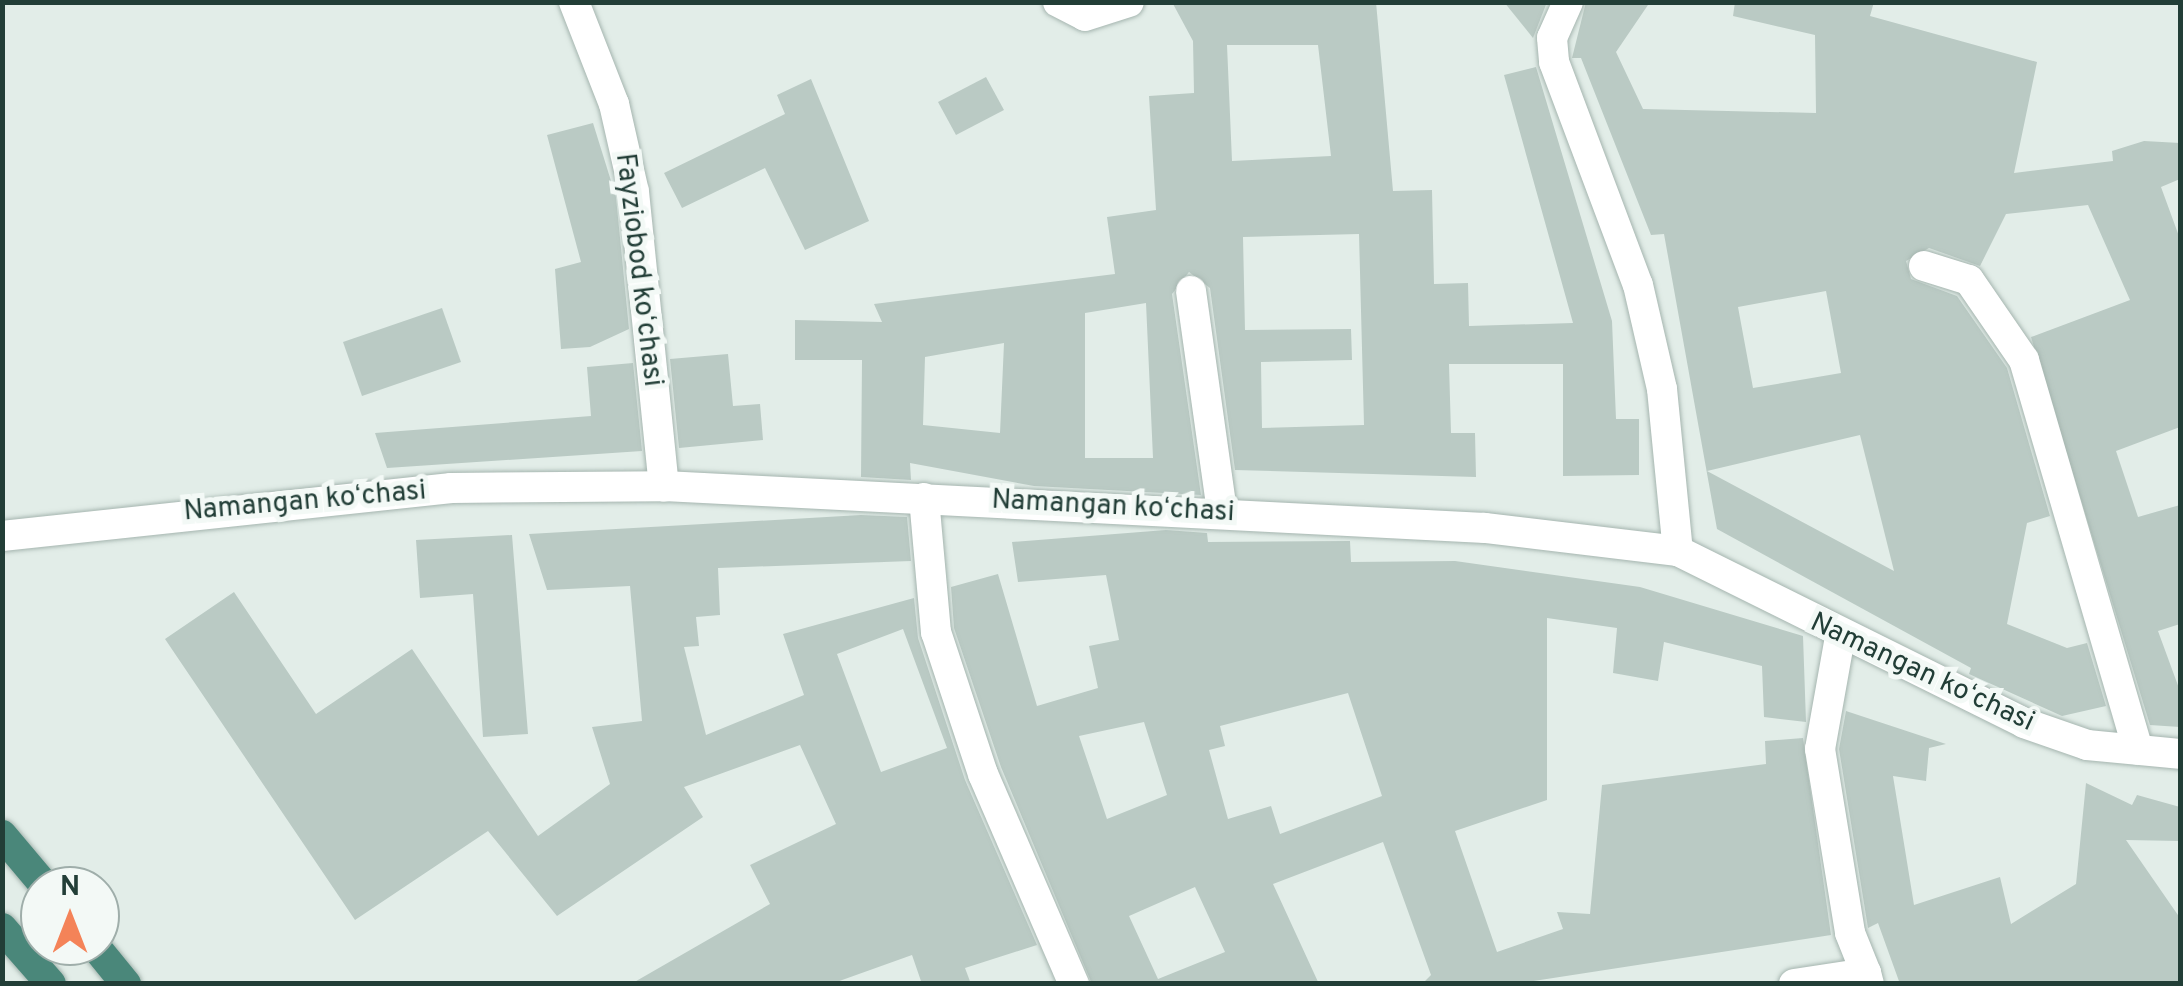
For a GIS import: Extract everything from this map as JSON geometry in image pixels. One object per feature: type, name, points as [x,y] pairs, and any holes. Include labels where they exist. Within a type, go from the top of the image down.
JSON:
[{"type":"highway","points":[[2,835],[28,866]]},
{"type":"highway","points":[[2,928],[52,984]]},
{"type":"street","name":"Fayziobod koʻchasi","points":[[574,2],[614,104],[634,192],[664,486]]},
{"type":"street","points":[[1058,2],[1085,16],[1129,2]]},
{"type":"street","points":[[1568,2],[1552,38],[1554,62],[1638,285],[1662,389],[1678,550]]},
{"type":"street","points":[[1924,266],[1969,280],[2024,360],[2138,750]]},
{"type":"street","points":[[1192,291],[1222,512]]},
{"type":"street","name":"Namangan koʻchasi","points":[[2,536],[451,488],[664,486],[1485,528],[1678,550],[1840,637],[2024,723],[2087,745],[2180,754]]},
{"type":"street","points":[[924,498],[936,632],[982,774],[1074,984]]},
{"type":"street","points":[[1794,984],[1868,978],[1850,933],[1820,749],[1840,637]]},
{"type":"building","points":[[1172,2],[1376,2],[1393,191],[1432,190],[1434,284],[1468,283],[1469,326],[1573,323],[1504,75],[1536,67],[1612,321],[1616,419],[1639,419],[1639,475],[1563,476],[1563,364],[1449,364],[1451,433],[1475,433],[1476,477],[1235,470],[1210,288],[1189,272],[1172,294],[1201,495],[1034,486],[910,463],[911,480],[861,477],[862,360],[795,360],[795,320],[882,322],[874,304],[1115,274],[1107,217],[1156,210],[1149,96],[1194,93],[1193,41]],"holes":[[[1227,45],[1318,45],[1331,156],[1232,161]],[[1359,234],[1364,425],[1262,428],[1261,362],[1352,360],[1351,329],[1245,330],[1243,237]],[[1146,303],[1153,458],[1085,458],[1085,313]],[[1004,343],[1000,433],[923,425],[925,357]]]},
{"type":"building","points":[[1504,2],[1547,2],[1533,38]]},
{"type":"building","points":[[1586,2],[1650,2],[1616,52],[1643,109],[1816,113],[1815,35],[1733,16],[1735,2],[1874,2],[1870,16],[2037,62],[2014,173],[2113,161],[2112,151],[2144,141],[2180,143],[2180,179],[2161,187],[2180,239],[2180,427],[2116,451],[2138,517],[2180,505],[2180,624],[2158,631],[2180,691],[2180,727],[2150,725],[2031,337],[2130,300],[2088,205],[2006,214],[1980,266],[1929,248],[1906,261],[1911,279],[1957,296],[2007,368],[2050,516],[2027,523],[2007,624],[2067,648],[2087,643],[2106,706],[2062,716],[1969,674],[1971,668],[1717,529],[1664,234],[1651,235],[1581,58],[1572,58]],"holes":[[[1826,291],[1841,373],[1753,388],[1738,307]],[[1860,435],[1894,571],[1707,471]]]},
{"type":"building","points":[[986,77],[1004,110],[956,135],[938,102]]},
{"type":"building","points":[[811,79],[869,221],[805,250],[765,168],[682,208],[664,173],[785,114],[777,95]]},
{"type":"building","points":[[593,123],[616,197],[629,329],[590,347],[561,349],[555,269],[581,262],[547,135]]},
{"type":"building","points":[[442,308],[461,362],[362,396],[343,342]]},
{"type":"building","points":[[728,354],[733,406],[760,404],[763,440],[679,448],[670,359]]},
{"type":"building","points":[[633,363],[642,451],[387,468],[375,433],[591,416],[587,367]]},
{"type":"building","points":[[861,515],[907,517],[911,561],[718,568],[720,615],[696,617],[699,646],[684,647],[706,735],[804,695],[783,634],[914,598],[918,638],[965,780],[1037,945],[965,968],[971,984],[922,984],[912,955],[831,984],[631,984],[770,904],[750,865],[836,824],[800,745],[684,787],[703,817],[557,916],[488,831],[355,920],[165,639],[234,592],[316,714],[412,649],[538,836],[610,784],[592,727],[642,721],[630,586],[547,590],[529,534]],"holes":[[[903,629],[947,748],[881,772],[837,654]]]},
{"type":"building","points":[[1166,530],[1207,533],[1208,542],[1350,541],[1351,562],[1455,561],[1640,587],[1803,636],[1806,722],[1764,717],[1762,666],[1664,642],[1658,681],[1613,673],[1617,628],[1547,618],[1547,800],[1455,831],[1497,952],[1563,929],[1557,912],[1590,914],[1602,785],[1766,764],[1765,741],[1803,738],[1831,935],[1515,984],[1422,984],[1431,975],[1383,842],[1273,884],[1319,984],[1092,984],[1001,767],[954,628],[951,587],[998,574],[1037,706],[1098,688],[1089,646],[1119,640],[1106,575],[1018,582],[1012,542]],"holes":[[[1348,693],[1382,796],[1280,834],[1271,806],[1228,819],[1209,750],[1225,746],[1220,726]],[[1144,722],[1167,795],[1107,819],[1079,736]],[[1195,887],[1225,952],[1158,979],[1129,916]]]},
{"type":"building","points":[[512,535],[528,734],[483,737],[473,594],[420,598],[416,540]]},
{"type":"building","points":[[1846,711],[1946,744],[1929,748],[1926,781],[1893,776],[1914,905],[2000,877],[2011,924],[2076,884],[2086,783],[2132,805],[2137,795],[2180,807],[2180,841],[2126,840],[2180,918],[2180,984],[1900,984],[1878,923],[1868,928],[1839,749]]}]
